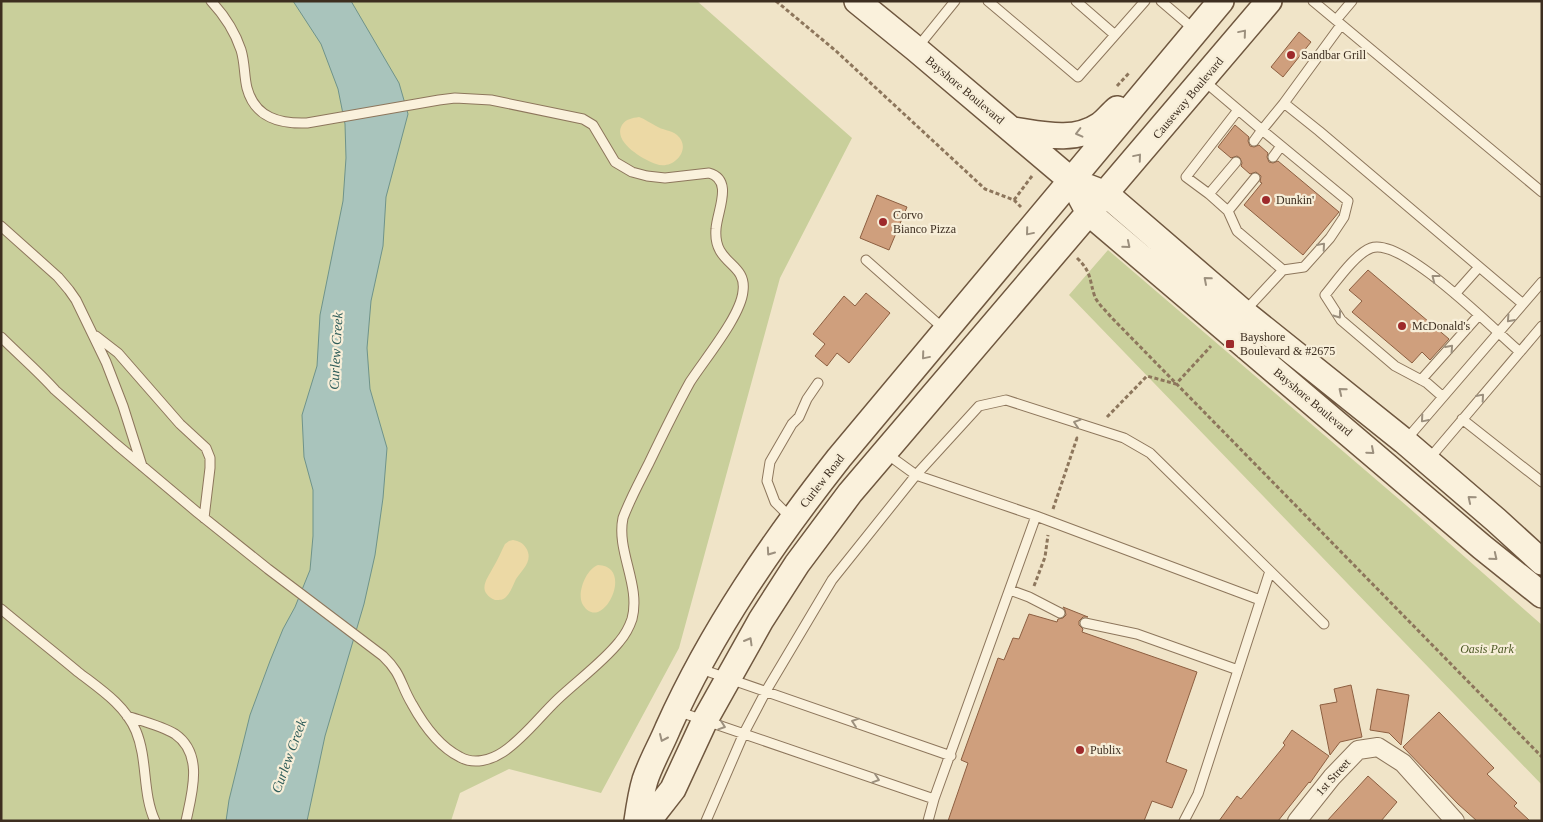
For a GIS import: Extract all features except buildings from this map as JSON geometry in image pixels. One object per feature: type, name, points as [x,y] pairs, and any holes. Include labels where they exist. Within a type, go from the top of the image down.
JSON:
[{"type":"main road","name":"Bayshore Boulevard","points":[[857,1],[1090,194],[1235,320],[1482,547],[1542,595]]},
{"type":"main road","points":[[1013,130],[1062,137],[1083,133],[1100,126],[1117,109],[1210,1]]},
{"type":"main road","points":[[648,821],[673,790],[705,720],[762,620],[797,564],[839,483],[1042,245],[1062,211],[1090,194],[1109,134],[1221,1]]},
{"type":"main road","points":[[797,564],[850,493],[1061,244],[1118,141],[1225,16],[1232,1]]},
{"type":"main road","name":"Causeway Boulevard","points":[[1090,194],[1203,80],[1269,1]]},
{"type":"main road","name":"Curlew Road","points":[[636,821],[645,780],[698,668],[730,612],[792,519],[839,458],[1038,222],[1090,194]]},
{"type":"main road","name":"Bayshore Boulevard","points":[[1235,320],[1404,441],[1542,562]]},
{"type":"street","name":"1st Street","points":[[1297,821],[1332,777],[1358,750],[1378,747],[1402,763],[1455,821]]},
{"type":"lane","points":[[1,337],[55,390],[204,518],[392,664],[398,671],[412,704],[424,723],[436,737],[461,758],[477,761],[494,757],[504,751],[613,650],[628,629],[633,615],[633,599],[622,535],[624,513],[671,417],[691,381],[742,300],[744,290],[741,275],[717,248],[716,230],[723,188],[720,180],[714,174],[709,173],[665,178],[640,175],[615,162],[593,125],[583,119],[491,100],[466,98],[439,100],[312,122],[282,122],[259,110],[254,104],[248,89],[238,43],[229,25],[211,1]]},
{"type":"lane","points":[[916,49],[955,1]]},
{"type":"lane","points":[[988,1],[1078,77],[1145,1]]},
{"type":"lane","points":[[1076,1],[1115,35]]},
{"type":"lane","points":[[1161,1],[1189,25]]},
{"type":"lane","points":[[1313,1],[1542,192]]},
{"type":"lane","points":[[1254,141],[1284,103],[1352,1]]},
{"type":"lane","points":[[1203,80],[1348,201],[1344,217],[1330,238],[1304,267],[1283,270],[1235,320]]},
{"type":"lane","points":[[1284,103],[1523,304]]},
{"type":"lane","points":[[1238,110],[1186,177],[1228,211],[1237,231],[1283,270]]},
{"type":"lane","points":[[1273,156],[1281,146]]},
{"type":"lane","points":[[1209,194],[1236,162]]},
{"type":"lane","points":[[1228,211],[1255,178]]},
{"type":"lane","points":[[1,226],[58,277],[69,290],[94,334],[123,406],[142,466]]},
{"type":"lane","points":[[1443,397],[1421,380],[1395,366],[1341,320],[1325,295],[1351,263],[1371,248],[1387,248],[1419,266],[1455,294],[1520,352]]},
{"type":"lane","points":[[866,260],[946,330]]},
{"type":"lane","points":[[1455,294],[1479,267]]},
{"type":"lane","points":[[1404,441],[1542,282]]},
{"type":"lane","points":[[1421,380],[1479,315]]},
{"type":"lane","points":[[1427,461],[1542,326]]},
{"type":"lane","points":[[94,334],[118,353],[180,424],[206,448],[210,458],[210,468],[204,518]]},
{"type":"lane","points":[[792,519],[775,502],[772,495],[767,481],[770,462],[792,424],[799,417],[807,398],[818,383]]},
{"type":"lane","points":[[706,821],[744,733],[766,691],[832,580],[916,475],[979,406],[1006,400],[1124,438],[1150,453],[1324,624]]},
{"type":"lane","points":[[1462,419],[1542,482]]},
{"type":"lane","points":[[885,452],[916,475],[1036,516],[1260,600]]},
{"type":"lane","points":[[928,821],[1036,516]]},
{"type":"lane","points":[[1184,821],[1198,794],[1270,571]]},
{"type":"lane","points":[[1010,590],[1029,597],[1060,614]]},
{"type":"lane","points":[[1,609],[111,698],[127,716],[138,737],[148,798],[155,821]]},
{"type":"lane","points":[[1085,623],[1137,634],[1238,670]]},
{"type":"lane","points":[[698,668],[950,756]]},
{"type":"lane","points":[[676,711],[934,800]]},
{"type":"lane","points":[[127,716],[175,734],[190,752],[193,760],[194,778],[186,821]]},
{"type":"path","points":[[776,1],[836,51],[985,189],[1014,200],[1038,222]]},
{"type":"path","points":[[1061,244],[1085,265],[1091,279],[1095,298],[1112,318],[1542,757]]},
{"type":"path","points":[[1176,384],[1235,320]]},
{"type":"path","points":[[1029,597],[1045,557],[1049,521],[1076,438],[1088,442],[1095,429],[1147,376],[1176,384]]},
{"type":"green space","points":[[1,1],[697,1],[852,138],[780,278],[679,648],[601,793],[509,769],[460,793],[451,821],[1,821]]},
{"type":"green space","name":"Oasis Park","points":[[1108,250],[1407,506],[1542,625],[1542,785],[1069,295]]},
{"type":"sand","points":[[639,117],[677,135],[683,146],[682,152],[674,162],[662,165],[656,164],[644,159],[625,144],[621,138],[620,131],[622,125],[627,120]]},
{"type":"sand","points":[[513,540],[521,542],[525,546],[529,557],[528,561],[508,595],[503,599],[495,600],[484,589],[486,580],[505,544]]},
{"type":"sand","points":[[598,565],[609,568],[614,576],[615,586],[612,597],[606,606],[599,612],[591,612],[583,605],[581,595],[583,582],[590,571]]},
{"type":"water","name":"Curlew Creek","points":[[293,1],[351,1],[399,83],[408,114],[386,197],[383,246],[371,301],[367,348],[370,389],[387,448],[383,498],[375,555],[364,604],[325,736],[307,821],[226,821],[229,800],[250,715],[283,629],[295,607],[310,570],[313,536],[313,490],[304,457],[302,415],[317,366],[320,315],[343,201],[346,158],[345,124],[338,89],[321,44]]},
{"type":"place","name":"Sandbar Grill","points":[[1291,55]]},
{"type":"place","name":"Dunkin'","points":[[1266,200]]},
{"type":"place","name":"Corvo Bianco Pizza","points":[[883,222]]},
{"type":"place","name":"McDonald's","points":[[1402,326]]},
{"type":"place","name":"Bayshore Boulevard & #2675","points":[[1230,344]]},
{"type":"place","name":"Publix","points":[[1080,750]]}]
